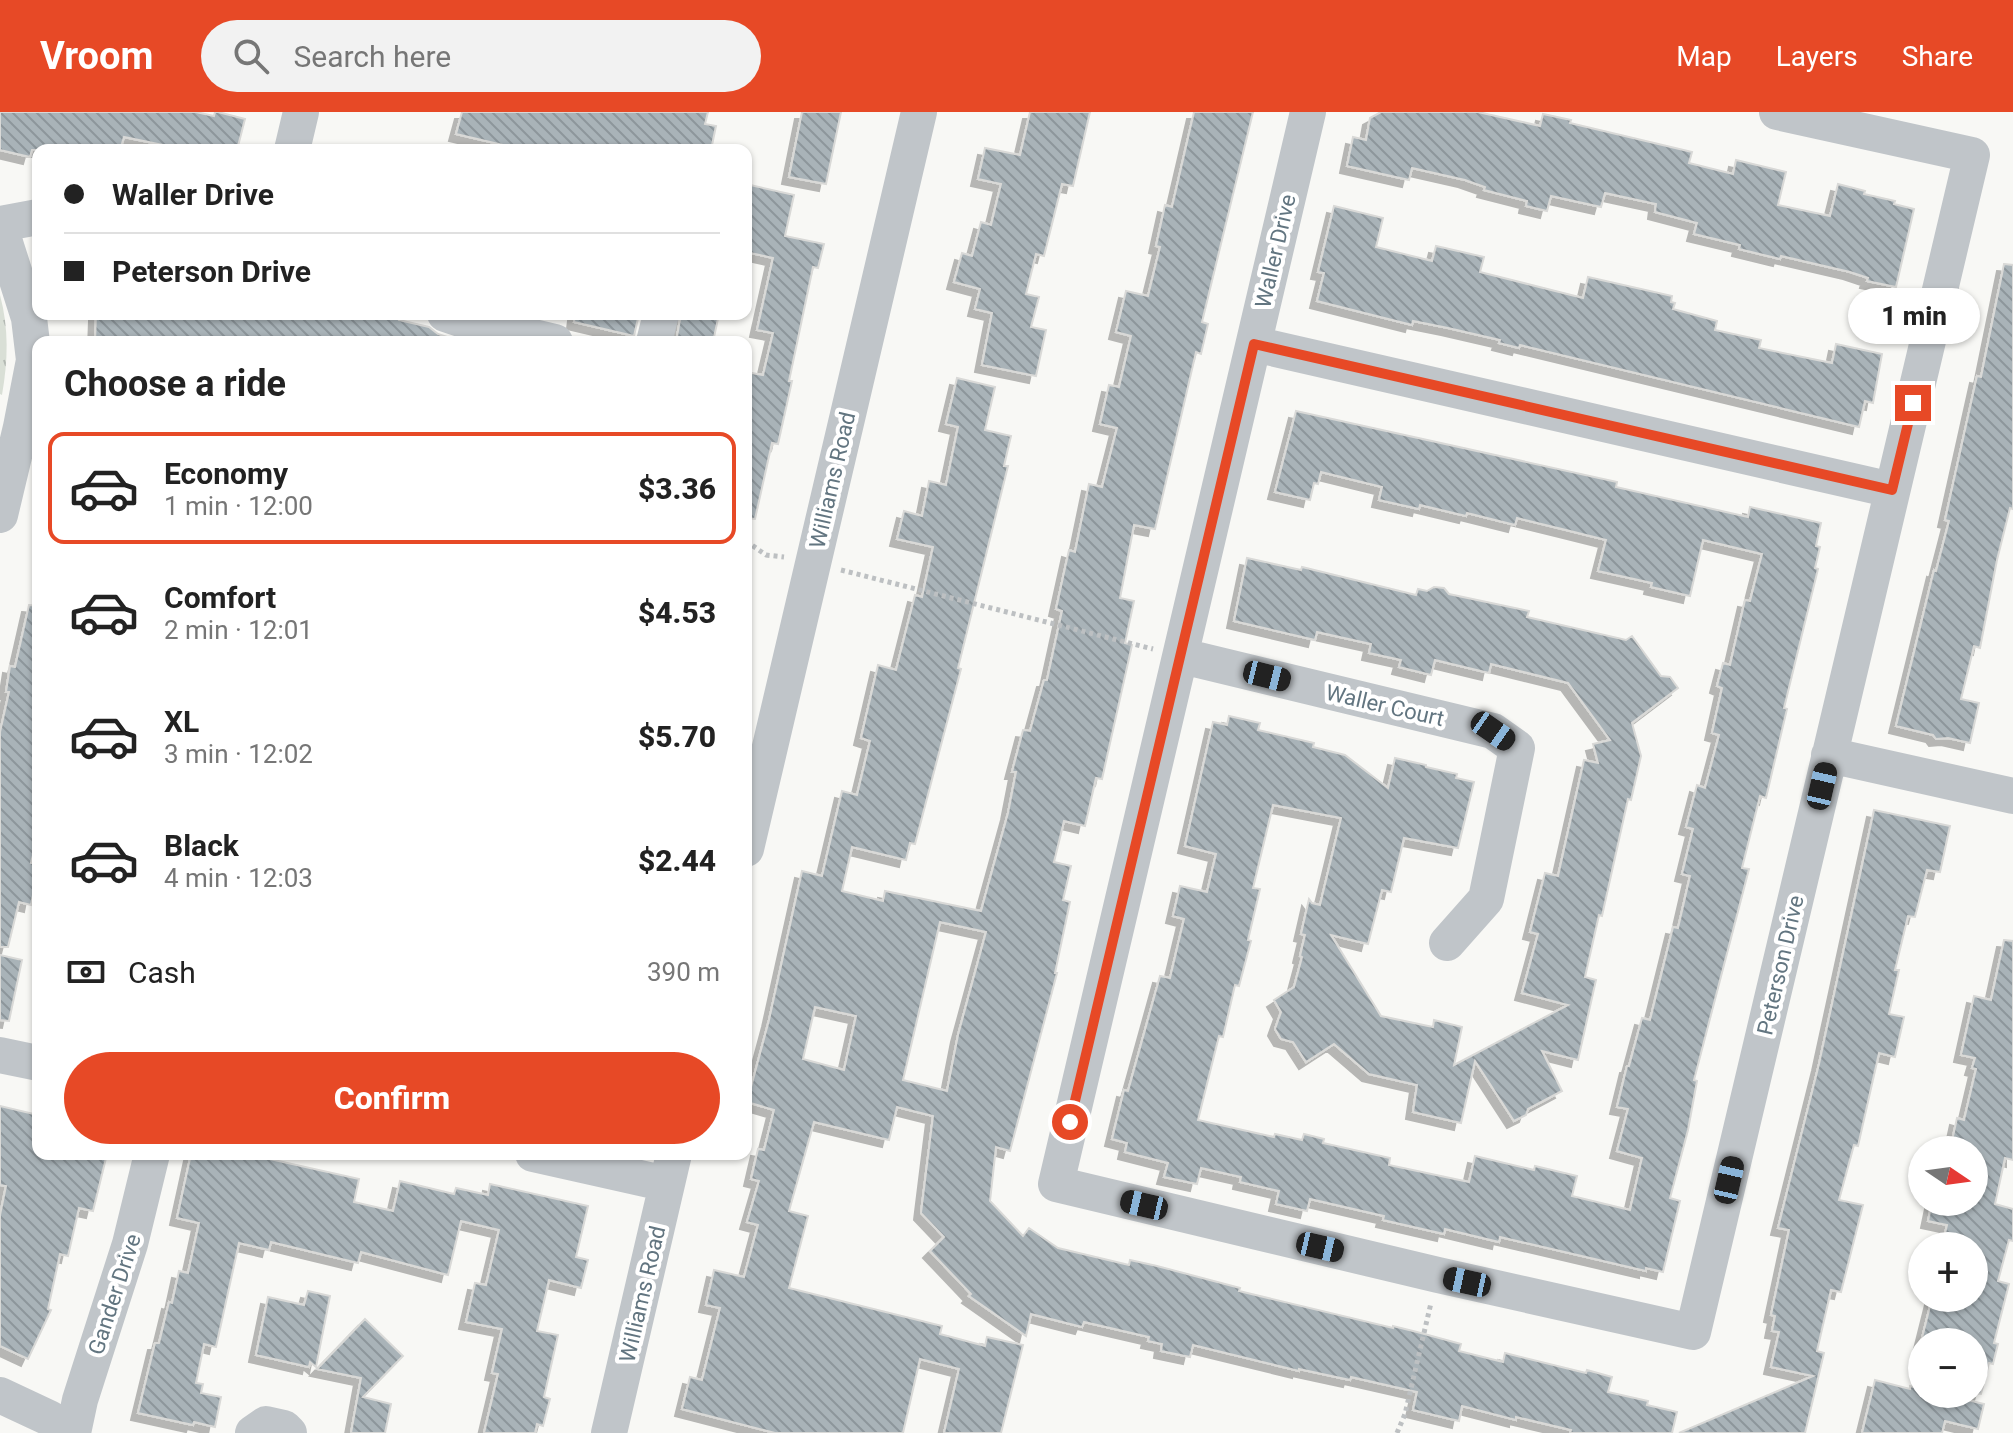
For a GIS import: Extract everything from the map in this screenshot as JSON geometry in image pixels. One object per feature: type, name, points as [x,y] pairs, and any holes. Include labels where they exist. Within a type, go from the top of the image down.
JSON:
[{"type":"street","points":[[293,144],[301,112]]},
{"type":"street","name":"Williams Road","points":[[752,823],[919,112]]},
{"type":"street","name":"Waller Drive","points":[[1056,1184],[1171,653],[1254,344],[1308,112]]},
{"type":"street","name":"Peterson Drive","points":[[1056,1184],[1693,1332],[1972,155],[1777,112]]},
{"type":"street","points":[[32,218],[0,225],[29,318],[32,343]]},
{"type":"street","points":[[463,320],[529,336]]},
{"type":"street","points":[[1254,344],[1892,490]]},
{"type":"street","points":[[0,515],[32,370]]},
{"type":"street","name":"Waller Court","points":[[1171,653],[1493,731],[1517,748],[1486,899],[1447,943]]},
{"type":"street","points":[[1829,755],[2013,796]]},
{"type":"street","points":[[0,1055],[32,1062]]},
{"type":"street","name":"Gander Drive","points":[[72,1433],[130,1244],[151,1160]]},
{"type":"street","points":[[588,1160],[671,1169]]},
{"type":"street","name":"Williams Road","points":[[609,1433],[671,1169]]},
{"type":"street","points":[[0,1395],[49,1418],[72,1433]]},
{"type":"street","points":[[253,1433],[266,1424],[284,1428],[289,1433]]},
{"type":"path","points":[[752,545],[766,555],[787,558]]},
{"type":"path","points":[[840,570],[1171,653]]},
{"type":"path","points":[[1397,1433],[1405,1414],[1438,1275]]},
{"type":"green space","points":[[0,295],[7,345],[2,395],[0,394]]},
{"type":"building","points":[[0,112],[196,112],[214,116],[218,112],[245,119],[239,144],[158,144],[124,137],[122,144],[32,144],[30,157],[0,150]]},
{"type":"building","points":[[462,112],[708,112],[705,124],[716,126],[712,144],[498,144],[456,134]]},
{"type":"building","points":[[802,112],[841,112],[826,184],[789,177]]},
{"type":"building","points":[[1030,112],[1090,112],[1073,186],[1062,184],[1044,256],[1036,254],[1026,294],[1039,297],[1031,327],[1046,330],[1036,376],[982,365],[992,313],[975,309],[980,289],[954,282],[962,253],[972,256],[981,222],[991,225],[1001,184],[978,179],[985,148],[1020,155]]},
{"type":"building","points":[[1194,112],[1253,112],[1202,322],[1208,324],[1201,354],[1196,352],[1155,529],[1134,525],[1120,598],[1134,601],[1125,643],[1132,645],[1102,779],[1096,778],[1085,826],[1064,821],[1054,862],[1071,866],[1063,900],[1070,902],[1057,973],[1010,1151],[996,1147],[990,1201],[1023,1236],[1029,1228],[1058,1248],[1129,1265],[1130,1260],[1157,1266],[1240,1288],[1239,1291],[1417,1332],[1461,1344],[1459,1351],[1503,1362],[1505,1353],[1612,1377],[1608,1392],[1648,1401],[1647,1405],[1677,1412],[1672,1433],[1570,1433],[1571,1430],[1462,1406],[1459,1421],[1413,1410],[1417,1392],[1351,1377],[1350,1380],[1299,1371],[1193,1345],[1190,1357],[1161,1351],[1162,1344],[1148,1341],[1149,1337],[1084,1322],[1082,1327],[1031,1314],[1026,1336],[969,1296],[971,1294],[930,1251],[944,1237],[921,1213],[933,1116],[897,1107],[889,1140],[814,1122],[789,1211],[808,1216],[789,1288],[942,1326],[940,1334],[985,1346],[987,1337],[1023,1345],[1001,1433],[944,1433],[959,1369],[920,1359],[903,1433],[775,1433],[682,1409],[690,1377],[702,1380],[720,1308],[706,1305],[714,1270],[744,1277],[758,1225],[747,1222],[759,1181],[751,1179],[758,1149],[764,1150],[774,1110],[752,1103],[752,1083],[802,871],[822,876],[842,791],[857,795],[870,741],[861,738],[878,665],[896,670],[915,595],[922,597],[933,547],[897,539],[904,511],[922,516],[929,481],[946,485],[958,427],[946,424],[957,378],[995,387],[985,430],[1011,436],[1004,466],[1008,466],[958,668],[961,669],[915,844],[910,843],[906,860],[852,847],[842,891],[883,901],[885,891],[981,911],[1008,813],[1016,772],[1012,772],[1023,730],[1030,731],[1044,680],[1047,680],[1062,611],[1056,609],[1069,550],[1075,552],[1089,484],[1102,487],[1117,428],[1100,424],[1109,385],[1119,387],[1131,336],[1116,332],[1126,291],[1148,296],[1160,247],[1156,246],[1165,205],[1172,207]],"holes":[[[940,922],[986,932],[958,1035],[947,1091],[903,1080]],[[815,1007],[856,1016],[844,1070],[803,1059]]]},
{"type":"building","points":[[1381,112],[1478,112],[1540,126],[1543,114],[1571,120],[1570,123],[1692,152],[1689,163],[1733,174],[1736,160],[1786,172],[1778,205],[1830,216],[1838,184],[1895,201],[1894,204],[1914,209],[1896,287],[1867,281],[1868,278],[1850,272],[1739,249],[1740,245],[1694,234],[1697,223],[1655,212],[1656,204],[1605,193],[1601,207],[1551,196],[1547,211],[1526,206],[1527,201],[1484,190],[1485,187],[1465,180],[1412,168],[1409,180],[1347,166],[1353,137],[1366,140],[1370,118]]},
{"type":"building","points":[[752,185],[794,195],[785,236],[824,244],[818,268],[813,267],[778,444],[772,443],[755,519],[752,519],[752,373],[763,375],[773,333],[757,330],[773,258],[752,253]]},
{"type":"building","points":[[1334,206],[1383,218],[1376,247],[1432,261],[1436,246],[1484,257],[1480,272],[1583,298],[1588,277],[1672,296],[1671,302],[1675,303],[1673,309],[1717,321],[1715,330],[1761,340],[1759,348],[1832,363],[1836,344],[1882,354],[1873,403],[1865,401],[1859,427],[1520,345],[1519,348],[1499,343],[1500,340],[1413,321],[1412,325],[1317,301],[1324,273],[1318,272]]},
{"type":"building","points":[[2004,264],[2013,265],[2013,509],[2010,508],[1997,560],[1980,648],[1974,646],[1961,699],[1979,703],[1970,743],[1936,739],[1933,735],[1896,726],[1949,521],[1945,520],[1977,376],[1981,377]]},
{"type":"building","points":[[96,320],[399,320],[429,327],[444,336],[95,336]]},
{"type":"building","points":[[574,320],[638,320],[634,336]]},
{"type":"building","points":[[680,320],[718,320],[714,336],[677,336]]},
{"type":"building","points":[[1296,411],[1617,482],[1616,487],[1748,517],[1750,507],[1821,523],[1816,546],[1820,547],[1815,568],[1818,569],[1784,708],[1787,709],[1766,798],[1760,796],[1742,868],[1749,869],[1694,1080],[1697,1081],[1688,1130],[1670,1198],[1680,1201],[1663,1272],[1646,1268],[1646,1271],[1500,1237],[1499,1242],[1445,1229],[1444,1234],[1310,1199],[1307,1211],[1276,1204],[1279,1191],[1240,1182],[1241,1177],[1201,1168],[1197,1184],[1164,1177],[1168,1163],[1125,1152],[1127,1143],[1112,1139],[1160,976],[1170,978],[1184,919],[1173,916],[1180,886],[1207,892],[1216,854],[1185,846],[1213,722],[1227,725],[1229,716],[1260,723],[1258,730],[1314,743],[1313,747],[1345,755],[1388,788],[1395,758],[1457,774],[1456,778],[1474,782],[1458,848],[1404,838],[1391,892],[1382,890],[1368,944],[1331,935],[1381,1016],[1433,1027],[1434,1020],[1462,1027],[1454,1065],[1568,1005],[1522,993],[1538,934],[1530,932],[1545,873],[1558,876],[1584,760],[1598,763],[1593,744],[1610,740],[1568,683],[1491,664],[1489,673],[1435,660],[1431,675],[1399,667],[1401,660],[1369,653],[1371,644],[1317,632],[1315,640],[1234,621],[1247,558],[1301,570],[1302,567],[1416,595],[1418,589],[1444,588],[1449,594],[1529,611],[1527,617],[1626,640],[1632,636],[1661,676],[1670,677],[1678,688],[1632,723],[1641,756],[1585,977],[1596,980],[1578,1060],[1542,1051],[1562,1091],[1528,1109],[1526,1115],[1514,1121],[1475,1061],[1461,1123],[1413,1112],[1417,1085],[1369,1074],[1334,1044],[1306,1062],[1293,1042],[1281,1039],[1275,1029],[1281,1012],[1274,1000],[1294,987],[1302,957],[1305,935],[1301,934],[1309,899],[1320,905],[1341,818],[1273,805],[1253,888],[1260,889],[1248,940],[1251,941],[1239,986],[1235,985],[1223,1037],[1219,1036],[1198,1120],[1274,1137],[1275,1134],[1302,1140],[1304,1134],[1324,1139],[1323,1143],[1390,1158],[1389,1165],[1469,1182],[1475,1156],[1534,1170],[1535,1166],[1577,1176],[1572,1196],[1630,1210],[1642,1158],[1617,1151],[1628,1109],[1617,1107],[1642,1018],[1650,1020],[1673,927],[1678,928],[1690,876],[1682,874],[1693,829],[1686,827],[1697,785],[1705,788],[1719,735],[1712,733],[1722,688],[1717,686],[1723,663],[1730,665],[1745,600],[1750,601],[1762,554],[1703,540],[1690,596],[1651,587],[1652,583],[1598,571],[1606,540],[1517,518],[1515,525],[1467,513],[1466,516],[1420,505],[1419,509],[1379,500],[1382,487],[1321,472],[1318,484],[1314,483],[1310,500],[1275,492]]},
{"type":"building","points":[[29,605],[32,605],[32,900],[31,905],[19,902],[8,947],[0,947],[0,732],[9,692],[6,692],[10,666],[15,667]]},
{"type":"building","points":[[1874,810],[1950,826],[1940,872],[1927,870],[1915,917],[1908,916],[1895,970],[1899,970],[1889,1014],[1904,1017],[1895,1057],[1879,1053],[1858,1146],[1854,1145],[1839,1200],[1863,1205],[1841,1292],[1831,1290],[1817,1351],[1824,1353],[1805,1433],[1679,1433],[1813,1376],[1771,1367],[1779,1332],[1772,1331],[1775,1316],[1771,1315],[1789,1230],[1778,1228],[1819,1064]]},
{"type":"building","points":[[2004,940],[2013,941],[2013,1160],[2005,1158],[1995,1204],[2013,1209],[2013,1241],[2009,1240],[1998,1281],[2009,1284],[1994,1343],[1998,1344],[1993,1364],[1989,1363],[1988,1367],[1988,1328],[1924,1328],[1928,1312],[1988,1312],[1988,1232],[1945,1232],[1947,1225],[1928,1221],[1929,1216],[1988,1216],[1988,1136],[1953,1136],[1957,1118],[1964,1120],[1976,1069],[1972,1068],[1975,1058],[1961,1055],[1974,996],[1991,1000]]},
{"type":"building","points":[[0,955],[22,960],[9,1021],[0,1020]]},
{"type":"building","points":[[0,1106],[32,1114],[32,1160],[106,1160],[93,1211],[79,1208],[68,1256],[60,1254],[48,1309],[51,1310],[28,1359],[0,1346],[0,1215],[6,1186],[0,1185]]},
{"type":"building","points":[[190,1160],[274,1160],[359,1179],[354,1202],[393,1211],[400,1181],[454,1194],[456,1188],[488,1195],[490,1184],[588,1206],[576,1257],[588,1260],[581,1288],[549,1280],[537,1331],[558,1335],[544,1397],[550,1399],[543,1426],[537,1424],[535,1433],[484,1433],[498,1374],[492,1373],[502,1329],[466,1322],[475,1283],[486,1285],[499,1230],[461,1221],[448,1275],[361,1252],[358,1263],[271,1242],[269,1250],[239,1243],[216,1347],[204,1344],[196,1383],[203,1384],[201,1393],[221,1397],[215,1427],[138,1413],[155,1343],[159,1343],[179,1271],[188,1273],[199,1223],[177,1218]]},
{"type":"building","points":[[308,1291],[330,1296],[316,1367],[310,1362],[309,1367],[256,1355],[268,1297],[304,1305]]},
{"type":"building","points":[[365,1319],[403,1356],[363,1397],[391,1404],[385,1433],[351,1433],[361,1378],[317,1369]]},
{"type":"building","points":[[1875,1380],[1908,1388],[1908,1408],[1983,1408],[1978,1429],[1945,1421],[1942,1433],[1862,1433]]},
{"type":"route","points":[[1070,1122],[1254,344],[1892,490],[1913,403]]}]
